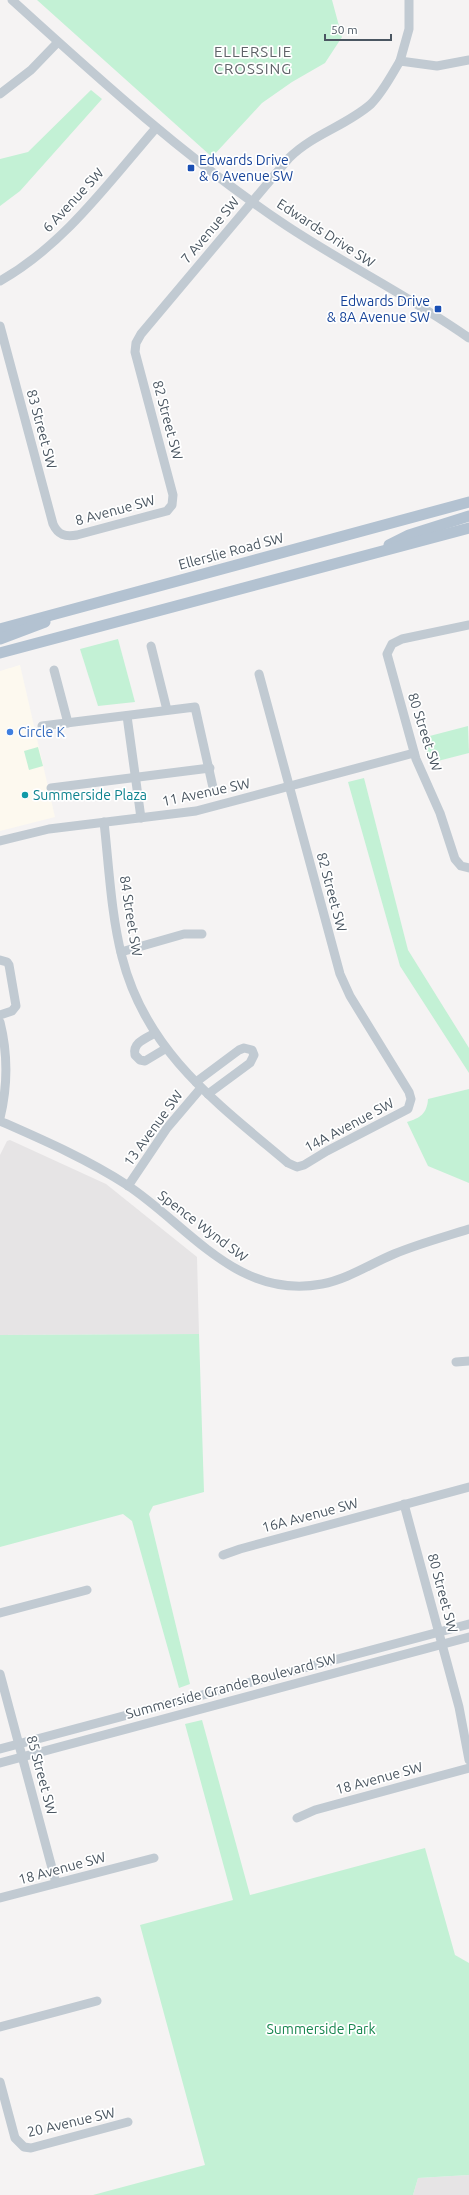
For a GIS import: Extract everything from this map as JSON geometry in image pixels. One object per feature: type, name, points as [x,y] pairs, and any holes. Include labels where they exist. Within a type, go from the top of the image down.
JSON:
[{"type":"main road","name":"Ellerslie Road SW","points":[[0,629],[469,502]]},
{"type":"main road","points":[[369,555],[409,535],[469,516]]},
{"type":"main road","points":[[0,653],[469,528]]},
{"type":"main road","points":[[0,639],[22,632],[77,608]]},
{"type":"street","name":"Edwards Drive SW","points":[[12,0],[156,128],[203,166],[253,202],[319,246],[469,338]]},
{"type":"street","name":"7 Avenue SW","points":[[136,343],[141,334],[295,151],[317,136],[355,115],[382,92],[400,61],[409,28],[409,0]]},
{"type":"street","points":[[0,94],[31,70],[58,42]]},
{"type":"street","points":[[400,61],[437,66],[469,60]]},
{"type":"street","name":"6 Avenue SW","points":[[0,281],[33,258],[69,227],[156,128]]},
{"type":"street","name":"83 Street SW","points":[[0,326],[53,524],[58,533],[63,535]]},
{"type":"street","name":"82 Street SW","points":[[136,343],[135,352],[173,496],[172,505]]},
{"type":"street","name":"8 Avenue SW","points":[[63,535],[77,535],[162,513],[172,505]]},
{"type":"street","name":"80 Street SW","points":[[465,867],[455,859],[440,813],[414,753],[388,660],[389,648],[402,639],[469,625]]},
{"type":"street","points":[[151,646],[167,710]]},
{"type":"street","points":[[54,670],[68,723]]},
{"type":"street","name":"82 Street SW","points":[[259,674],[340,974],[350,996],[407,1088],[411,1103]]},
{"type":"street","points":[[42,726],[195,706],[210,768],[214,792]]},
{"type":"street","points":[[127,716],[137,778],[141,818]]},
{"type":"street","name":"11 Avenue SW","points":[[0,841],[49,829],[196,811],[414,753]]},
{"type":"street","points":[[51,788],[210,768]]},
{"type":"street","name":"84 Street SW","points":[[104,822],[120,952],[135,993],[155,1033],[165,1049],[202,1088],[284,1160],[297,1167]]},
{"type":"street","points":[[120,952],[184,934],[202,934]]},
{"type":"street","points":[[0,960],[7,962],[9,965],[16,1006],[12,1011],[0,1015]]},
{"type":"street","points":[[0,1022],[5,1045],[7,1068],[0,1119]]},
{"type":"street","points":[[155,1033],[134,1047],[135,1055],[145,1061],[165,1049]]},
{"type":"street","points":[[244,1048],[252,1050],[254,1055],[250,1063],[202,1088],[239,1050],[244,1048]]},
{"type":"street","name":"13 Avenue SW","points":[[128,1186],[167,1128],[202,1088]]},
{"type":"street","name":"14A Avenue SW","points":[[297,1167],[309,1163],[327,1151],[400,1115],[408,1109],[411,1103]]},
{"type":"street","name":"Spence Wynd SW","points":[[0,1119],[95,1165],[128,1186],[231,1267],[249,1276],[278,1284],[307,1286],[334,1281],[395,1254],[469,1229]]},
{"type":"street","points":[[456,1362],[469,1361]]},
{"type":"street","points":[[404,1504],[469,1487]]},
{"type":"street","name":"80 Street SW","points":[[404,1504],[463,1723],[469,1760]]},
{"type":"street","name":"16A Avenue SW","points":[[223,1555],[240,1548],[404,1504]]},
{"type":"street","points":[[0,1613],[87,1590]]},
{"type":"street","name":"Summerside Grande Boulevard SW","points":[[0,1749],[469,1624]]},
{"type":"street","name":"Summerside Grande Boulevard SW","points":[[0,1763],[469,1637]]},
{"type":"street","name":"85 Street SW","points":[[0,1674],[56,1883]]},
{"type":"street","name":"18 Avenue SW","points":[[297,1818],[315,1810],[469,1768]]},
{"type":"street","name":"18 Avenue SW","points":[[0,1898],[154,1858]]},
{"type":"street","points":[[0,2027],[98,2001]]},
{"type":"street","name":"20 Avenue SW","points":[[0,2082],[15,2138],[21,2146],[31,2148],[128,2122]]},
{"type":"shaded area","points":[[20,665],[55,817],[0,831],[0,671]]},
{"type":"shaded area","points":[[10,1140],[106,1184],[197,1257],[199,1334],[0,1335],[0,1155],[7,1141]]},
{"type":"shaded area","points":[[469,2175],[469,2195],[413,2195],[418,2178]]},
{"type":"green space","points":[[37,0],[332,0],[342,37],[325,63],[292,82],[262,103],[212,157]]},
{"type":"green space","points":[[91,90],[102,99],[20,191],[0,206],[0,159],[28,152]]},
{"type":"green space","points":[[118,639],[135,702],[98,706],[80,649]]},
{"type":"green space","points":[[468,726],[469,753],[430,763],[422,738]]},
{"type":"green space","points":[[38,747],[43,766],[29,770],[24,751]]},
{"type":"green space","points":[[364,778],[408,950],[469,1048],[469,1073],[400,966],[348,782]]},
{"type":"green space","points":[[469,1089],[469,1183],[428,1166],[407,1122],[422,1115],[426,1108],[428,1099]]},
{"type":"green space","points":[[199,1334],[204,1492],[153,1506],[149,1514],[190,1684],[179,1688],[132,1521],[123,1514],[0,1547],[0,1335]]},
{"type":"green space","name":"Summerside Park","points":[[202,1720],[250,1895],[425,1848],[455,1955],[469,1963],[469,2175],[418,2178],[413,2195],[93,2195],[205,2165],[140,1925],[233,1900],[185,1724]]},
{"type":"place","name":"Edwards Drive & 6 Avenue SW","points":[[191,168]]},
{"type":"place","name":"Edwards Drive & 8A Avenue SW","points":[[438,309]]},
{"type":"place","name":"Circle K","points":[[10,732]]},
{"type":"place","name":"Summerside Plaza","points":[[25,795]]},
{"type":"district","name":"ELLERSLIE CROSSING","points":[[253,60]]}]
